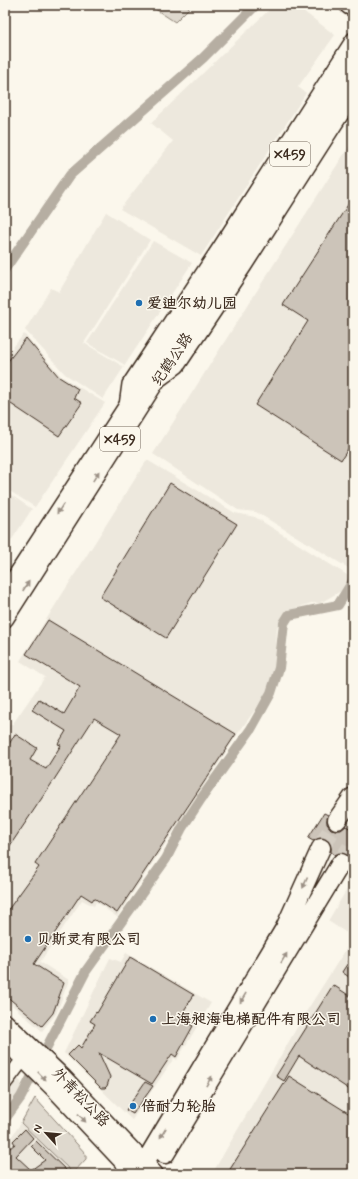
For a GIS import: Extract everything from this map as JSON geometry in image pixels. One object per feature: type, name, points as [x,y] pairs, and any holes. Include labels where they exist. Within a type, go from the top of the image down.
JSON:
[{"type":"highway","points":[[350,5],[353,8]]},
{"type":"highway","points":[[337,820],[353,796]]},
{"type":"highway","points":[[147,1172],[284,928],[321,848]]},
{"type":"highway","points":[[147,1172],[341,863]]},
{"type":"main road","name":"纪鹤公路","points":[[5,619],[156,382],[353,55]]},
{"type":"main road","name":"纪鹤公路","points":[[5,593],[126,407],[232,257],[353,79]]},
{"type":"main road","name":"外青松公路","points":[[5,1022],[27,1056]]},
{"type":"main road","name":"外青松公路","points":[[5,1041],[27,1056],[60,1084],[147,1172]]},
{"type":"lane","points":[[232,257],[353,39]]},
{"type":"lane","points":[[232,257],[353,97]]},
{"type":"lane","points":[[5,1071],[27,1056]]},
{"type":"lane","points":[[5,1083],[27,1056]]},
{"type":"shaded area","points":[[149,5],[187,5],[189,8],[175,22]]},
{"type":"shaded area","points":[[274,5],[295,5],[335,35],[298,87],[306,93],[201,256],[120,209],[173,141],[151,123]]},
{"type":"shaded area","points":[[353,140],[353,564],[350,569],[256,512],[238,510],[153,454]]},
{"type":"shaded area","points":[[106,212],[150,240],[84,343],[124,367],[103,399],[65,374],[25,330],[51,288],[59,292]]},
{"type":"shaded area","name":"爱迪尔幼儿园","points":[[153,241],[192,263],[125,365],[87,343]]},
{"type":"shaded area","points":[[24,334],[61,376],[105,403],[35,507],[5,488],[5,357]]},
{"type":"shaded area","points":[[147,460],[235,513],[255,517],[347,575],[350,580],[341,591],[320,603],[311,603],[288,611],[277,627],[277,665],[268,692],[239,732],[117,917],[96,902],[94,906],[82,900],[40,962],[69,980],[56,1014],[42,1031],[5,999],[5,731],[9,725],[12,725],[45,677],[20,661]]},
{"type":"shaded area","points":[[5,491],[32,509],[5,550]]},
{"type":"shaded area","points":[[353,879],[353,937],[328,921]]},
{"type":"shaded area","points":[[353,938],[353,1174],[212,1174],[306,1012]]},
{"type":"shaded area","points":[[126,953],[211,1003],[177,1060],[174,1058],[132,1120],[64,1053],[110,958],[121,962]]},
{"type":"shaded area","points":[[5,1065],[21,1082],[21,1089],[5,1113]]},
{"type":"shaded area","points":[[35,1098],[86,1154],[86,1159],[73,1173],[21,1123]]},
{"type":"shaded area","points":[[21,1123],[74,1174],[5,1174],[5,1146]]},
{"type":"building","points":[[353,197],[353,441],[341,460],[255,405],[308,321],[283,305]]},
{"type":"building","points":[[26,338],[59,377],[78,389],[74,398],[82,403],[59,436],[5,400],[5,365]]},
{"type":"building","points":[[170,483],[237,524],[166,638],[100,597]]},
{"type":"building","points":[[48,620],[236,734],[117,913],[94,898],[92,901],[81,894],[34,964],[64,983],[53,1013],[42,1026],[5,995],[5,914],[39,867],[35,864],[121,734],[94,718],[5,853],[5,751],[15,734],[37,748],[30,760],[46,769],[61,745],[58,744],[66,731],[32,710],[39,699],[64,714],[80,687],[26,654]]},
{"type":"building","points":[[324,813],[328,815],[327,824],[331,829],[341,830],[346,826],[353,830],[353,865],[351,864],[350,858],[346,854],[341,853],[335,855],[331,852],[331,847],[326,839],[320,838],[313,841],[308,838]]},
{"type":"building","points":[[353,955],[353,980],[342,972]]},
{"type":"building","name":"上海昶海电梯配件有限公司","points":[[130,957],[194,995],[179,1018],[193,1026],[176,1057],[172,1054],[152,1084],[99,1053],[110,1077],[107,1086],[105,1088],[101,1088],[68,1055],[78,1045],[81,1048],[95,1024],[90,1021],[96,1012],[97,1013]]},
{"type":"building","points":[[333,985],[353,998],[353,1092],[299,1056],[284,1081],[276,1076]]},
{"type":"building","points":[[289,1076],[353,1116],[353,1174],[227,1174]]},
{"type":"building","points":[[145,1082],[153,1086],[133,1114],[126,1110]]},
{"type":"building","points":[[25,1129],[33,1138],[16,1156],[31,1170],[45,1160],[31,1146],[36,1141],[70,1174],[5,1174],[5,1160],[9,1156],[5,1152],[15,1144],[13,1141]]},
{"type":"waterway","points":[[5,269],[70,175],[203,58],[256,5]]},
{"type":"waterway","points":[[5,1119],[21,1097],[86,971],[166,859],[182,828],[251,729],[271,693],[279,668],[284,623],[289,615],[338,605],[353,581]]},
{"type":"tunnel","points":[[321,848],[337,820]]},
{"type":"tunnel","points":[[341,863],[353,844]]},
{"type":"place","name":"爱迪尔幼儿园","points":[[139,303]]},
{"type":"place","name":"贝斯灵有限公司","points":[[28,939]]},
{"type":"place","name":"上海昶海电梯配件有限公司","points":[[153,1019]]},
{"type":"place","name":"倍耐力轮胎","points":[[133,1106]]}]
